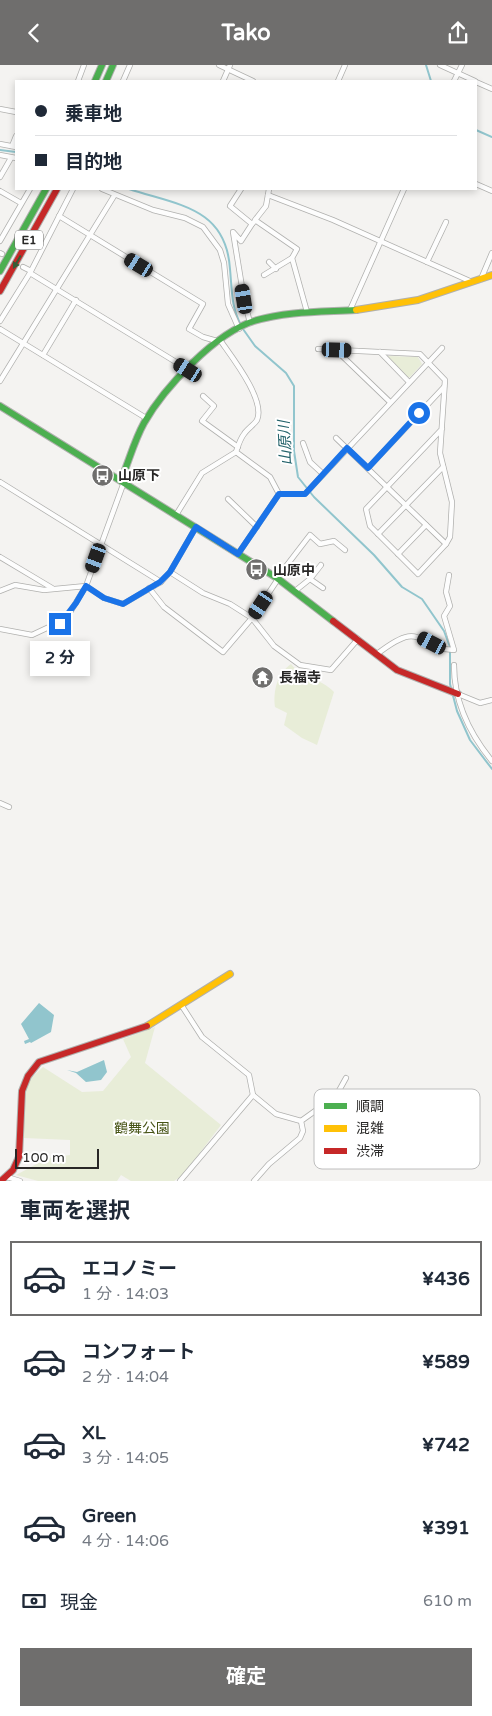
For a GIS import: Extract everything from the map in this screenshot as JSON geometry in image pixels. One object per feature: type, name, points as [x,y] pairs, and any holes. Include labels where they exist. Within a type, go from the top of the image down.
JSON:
[{"type":"main road","points":[[95,80],[102,65]]},
{"type":"main road","points":[[106,80],[113,65]]},
{"type":"main road","name":"E1","points":[[0,271],[45,190]]},
{"type":"main road","name":"E1","points":[[0,291],[56,190]]},
{"type":"main road","points":[[123,481],[146,418],[188,370],[218,341],[239,329],[250,323],[307,312],[396,305],[430,297],[492,275]]},
{"type":"main road","points":[[0,406],[278,578],[397,670],[458,694]]},
{"type":"main road","points":[[4,1179],[17,1159],[15,1097],[17,1086],[28,1069],[39,1061],[149,1025],[182,1006],[230,974]]},
{"type":"street","points":[[78,80],[84,65]]},
{"type":"street","points":[[123,80],[130,65]]},
{"type":"street","points":[[218,65],[229,67],[251,80]]},
{"type":"street","points":[[338,80],[345,65]]},
{"type":"street","points":[[440,65],[474,80]]},
{"type":"street","points":[[454,80],[462,65]]},
{"type":"street","points":[[223,80],[229,67]]},
{"type":"street","points":[[477,82],[492,89]]},
{"type":"street","points":[[0,109],[15,112]]},
{"type":"street","points":[[0,144],[14,146]]},
{"type":"street","points":[[0,155],[14,158],[0,177]]},
{"type":"street","points":[[477,184],[492,191]]},
{"type":"street","points":[[0,241],[29,190]]},
{"type":"street","points":[[0,321],[30,272],[72,190]]},
{"type":"street","points":[[104,190],[153,210],[185,218],[203,227],[220,251],[224,263],[228,304],[239,329]]},
{"type":"street","points":[[240,190],[230,206],[297,249],[292,259],[264,275]]},
{"type":"street","points":[[250,323],[233,232],[241,241],[266,206],[269,190]]},
{"type":"street","points":[[350,310],[404,190]]},
{"type":"street","points":[[0,191],[21,203]]},
{"type":"street","points":[[0,381],[114,195]]},
{"type":"street","points":[[268,195],[294,203],[304,210],[380,240],[473,283]]},
{"type":"street","points":[[59,216],[203,304],[189,329],[203,337],[218,341],[244,374],[257,404],[258,415],[256,421],[244,433],[237,449],[202,473],[176,515]]},
{"type":"street","points":[[428,262],[446,222]]},
{"type":"street","points":[[481,279],[492,253]]},
{"type":"street","points":[[292,259],[307,312]]},
{"type":"street","points":[[269,262],[276,269]]},
{"type":"street","points":[[23,267],[188,370]]},
{"type":"street","points":[[43,355],[76,300]]},
{"type":"street","points":[[0,329],[146,418]]},
{"type":"street","points":[[279,494],[305,494],[442,348]]},
{"type":"street","points":[[318,349],[420,354],[445,380],[445,386],[442,429],[440,453],[452,502],[450,537],[446,544],[418,574],[370,526],[366,509],[442,429]]},
{"type":"street","points":[[337,350],[390,402]]},
{"type":"street","points":[[380,352],[409,382]]},
{"type":"street","points":[[368,468],[445,386]]},
{"type":"street","points":[[203,396],[214,406],[202,421],[270,477],[279,494]]},
{"type":"street","points":[[336,438],[446,544]]},
{"type":"street","points":[[303,443],[310,462],[323,474]]},
{"type":"street","points":[[378,535],[443,467]]},
{"type":"street","points":[[0,629],[32,635],[60,624],[86,586],[123,481]]},
{"type":"street","points":[[0,482],[160,582]]},
{"type":"street","points":[[238,554],[279,494]]},
{"type":"street","points":[[228,499],[257,527]]},
{"type":"street","points":[[398,554],[426,525]]},
{"type":"street","points":[[0,591],[15,585],[44,590],[86,586],[104,598],[123,604],[160,582],[170,572],[196,527]]},
{"type":"street","points":[[149,588],[164,607],[224,652],[252,618],[278,578],[310,535],[320,543],[334,541],[345,550]]},
{"type":"street","points":[[0,557],[53,589]]},
{"type":"street","points":[[295,591],[310,579],[321,565]]},
{"type":"street","points":[[170,572],[203,593],[230,604],[252,618],[274,647],[300,665],[330,670],[358,639]]},
{"type":"street","points":[[377,654],[399,639],[410,635],[419,636],[444,649],[454,650],[444,616],[450,606],[446,591],[450,575]]},
{"type":"street","points":[[310,579],[323,588]]},
{"type":"street","points":[[454,665],[454,678],[466,722],[473,737],[492,761]]},
{"type":"street","points":[[458,694],[480,703],[492,699]]},
{"type":"street","points":[[0,803],[9,807]]},
{"type":"street","points":[[182,1006],[202,1037],[249,1075],[253,1095],[276,1114],[301,1121]]},
{"type":"street","points":[[340,1089],[346,1078]]},
{"type":"street","points":[[180,1181],[253,1095]]},
{"type":"street","points":[[301,1121],[314,1112]]},
{"type":"street","points":[[254,1181],[269,1164],[300,1138],[303,1131],[301,1121]]},
{"type":"street","points":[[4,1179],[20,1181]]},
{"type":"green space","points":[[388,356],[418,357],[422,364],[410,377],[407,377],[387,358]]},
{"type":"green space","points":[[291,664],[295,669],[322,683],[334,692],[317,745],[302,738],[284,725],[287,713],[275,707],[277,683],[282,673]]},
{"type":"green space","name":"鶴舞公園","points":[[155,1027],[145,1063],[221,1125],[183,1175],[174,1181],[131,1181],[121,1175],[117,1181],[38,1181],[16,1175],[48,1158],[70,1155],[70,1140],[24,1138],[22,1101],[25,1084],[43,1067],[82,1092],[103,1091],[131,1057],[123,1039]]},
{"type":"water","points":[[39,1003],[54,1015],[51,1032],[31,1043],[25,1044],[24,1041],[29,1039],[21,1024]]},
{"type":"water","points":[[104,1060],[107,1072],[101,1080],[86,1082],[76,1073],[67,1070],[77,1072]]},
{"type":"waterway","points":[[426,65],[431,80]]},
{"type":"waterway","points":[[477,130],[492,137]]},
{"type":"waterway","name":"山原川","points":[[0,150],[15,152]]},
{"type":"waterway","name":"山原川","points":[[132,190],[181,205],[196,212],[209,221],[219,233],[226,248],[234,305],[241,325]]},
{"type":"waterway","name":"山原川","points":[[243,329],[255,346],[286,373],[294,386],[294,451],[298,477],[314,497],[374,555],[402,587],[422,599],[444,631],[450,647],[450,684],[457,711],[470,740],[492,769]]},
{"type":"traffic: fast","points":[[95,80],[102,65]]},
{"type":"traffic: fast","points":[[106,80],[113,65]]},
{"type":"traffic: fast","points":[[0,271],[45,190]]},
{"type":"traffic: fast","points":[[121,480],[137,437],[153,409],[192,363],[223,337],[239,327],[254,321],[279,315],[356,310]]},
{"type":"traffic: fast","points":[[0,406],[277,578],[333,621]]},
{"type":"traffic: slow","points":[[356,310],[418,300],[492,275]]},
{"type":"traffic: slow","points":[[147,1026],[230,974]]},
{"type":"traffic: jam","points":[[0,291],[56,190]]},
{"type":"traffic: jam","points":[[333,621],[397,670],[458,694]]},
{"type":"traffic: jam","points":[[1,1181],[13,1170],[19,1157],[22,1091],[28,1076],[39,1062],[147,1026]]},
{"type":"place","name":"山原下","points":[[102,475]]},
{"type":"place","name":"山原中","points":[[257,570]]},
{"type":"place","name":"長福寺","points":[[263,677]]},
{"type":"route","points":[[60,624],[66,619],[86,586],[92,592],[104,598],[123,604],[160,582],[170,572],[196,527],[238,554],[279,494],[305,494],[347,448],[368,468],[419,413]]}]
